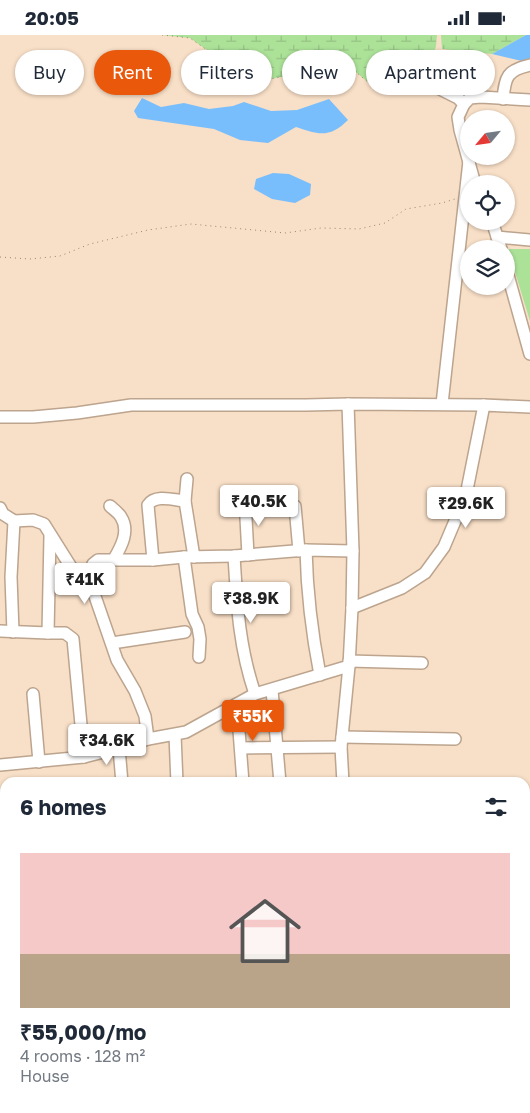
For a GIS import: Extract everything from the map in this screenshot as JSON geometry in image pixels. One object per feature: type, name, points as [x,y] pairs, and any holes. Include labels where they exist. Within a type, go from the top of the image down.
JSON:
[{"type":"street","points":[[503,99],[505,81],[508,75],[514,70],[530,65]]},
{"type":"street","points":[[452,95],[464,104]]},
{"type":"street","points":[[461,110],[470,98],[481,97],[530,101]]},
{"type":"street","points":[[460,113],[458,117],[460,130]]},
{"type":"street","points":[[442,404],[462,230]]},
{"type":"street","points":[[495,230],[498,240]]},
{"type":"street","points":[[497,237],[530,239]]},
{"type":"street","points":[[514,295],[530,353]]},
{"type":"street","points":[[343,777],[341,742],[349,664],[353,551],[348,403]]},
{"type":"street","points":[[0,417],[33,417],[78,413],[131,405],[306,405],[348,403],[530,407]]},
{"type":"street","points":[[352,608],[402,588],[425,573],[444,547],[466,495],[484,405]]},
{"type":"street","points":[[187,479],[185,501],[192,614],[198,627],[200,639],[199,657]]},
{"type":"street","points":[[153,560],[148,505],[150,501],[156,498],[185,501]]},
{"type":"street","points":[[245,500],[248,555]]},
{"type":"street","points":[[295,505],[320,675]]},
{"type":"street","points":[[110,506],[122,517],[124,528],[123,543],[114,559]]},
{"type":"street","points":[[0,508],[3,514],[14,521],[33,520],[44,524],[71,567],[78,573],[88,575]]},
{"type":"street","points":[[13,631],[11,577],[14,521]]},
{"type":"street","points":[[48,633],[50,536]]},
{"type":"street","points":[[148,739],[145,716],[135,691],[117,660],[88,575],[93,564],[98,560],[114,559],[153,560],[303,551],[353,551]]},
{"type":"street","points":[[234,556],[238,628],[247,671],[255,694]]},
{"type":"street","points":[[0,631],[65,633],[72,639],[84,757]]},
{"type":"street","points":[[112,643],[185,633]]},
{"type":"street","points":[[0,765],[84,757],[148,739],[186,732],[255,694],[320,675],[349,664],[422,663]]},
{"type":"street","points":[[272,690],[280,777]]},
{"type":"street","points":[[33,693],[39,762]]},
{"type":"street","points":[[237,704],[243,777]]},
{"type":"street","points":[[175,735],[177,777]]},
{"type":"street","points":[[241,749],[278,748],[341,742],[455,739]]},
{"type":"street","points":[[119,748],[121,777]]},
{"type":"path","points":[[162,35],[190,38],[252,82],[305,73],[333,65],[350,67],[366,80]]},
{"type":"path","points":[[0,257],[30,259],[60,256],[100,242],[148,230],[191,224],[285,233],[321,227],[359,229],[385,223],[406,209],[460,199]]},
{"type":"green space","points":[[162,35],[437,35],[435,50],[366,50],[366,80],[356,72],[356,50],[282,50],[282,77],[272,79],[272,50],[207,50],[190,38]]},
{"type":"green space","points":[[441,35],[526,35],[495,52],[495,50],[442,49]]},
{"type":"green space","points":[[515,249],[530,249],[530,321],[515,272]]},
{"type":"water","points":[[526,35],[530,35],[530,63],[495,55],[495,52]]},
{"type":"water","points":[[142,98],[161,107],[184,103],[209,109],[233,106],[244,102],[271,111],[297,110],[329,99],[348,120],[336,130],[324,133],[311,132],[296,127],[268,143],[240,140],[214,129],[138,118],[134,111]]},
{"type":"water","points":[[273,173],[289,174],[311,184],[310,195],[295,203],[272,199],[254,189],[256,179]]}]
